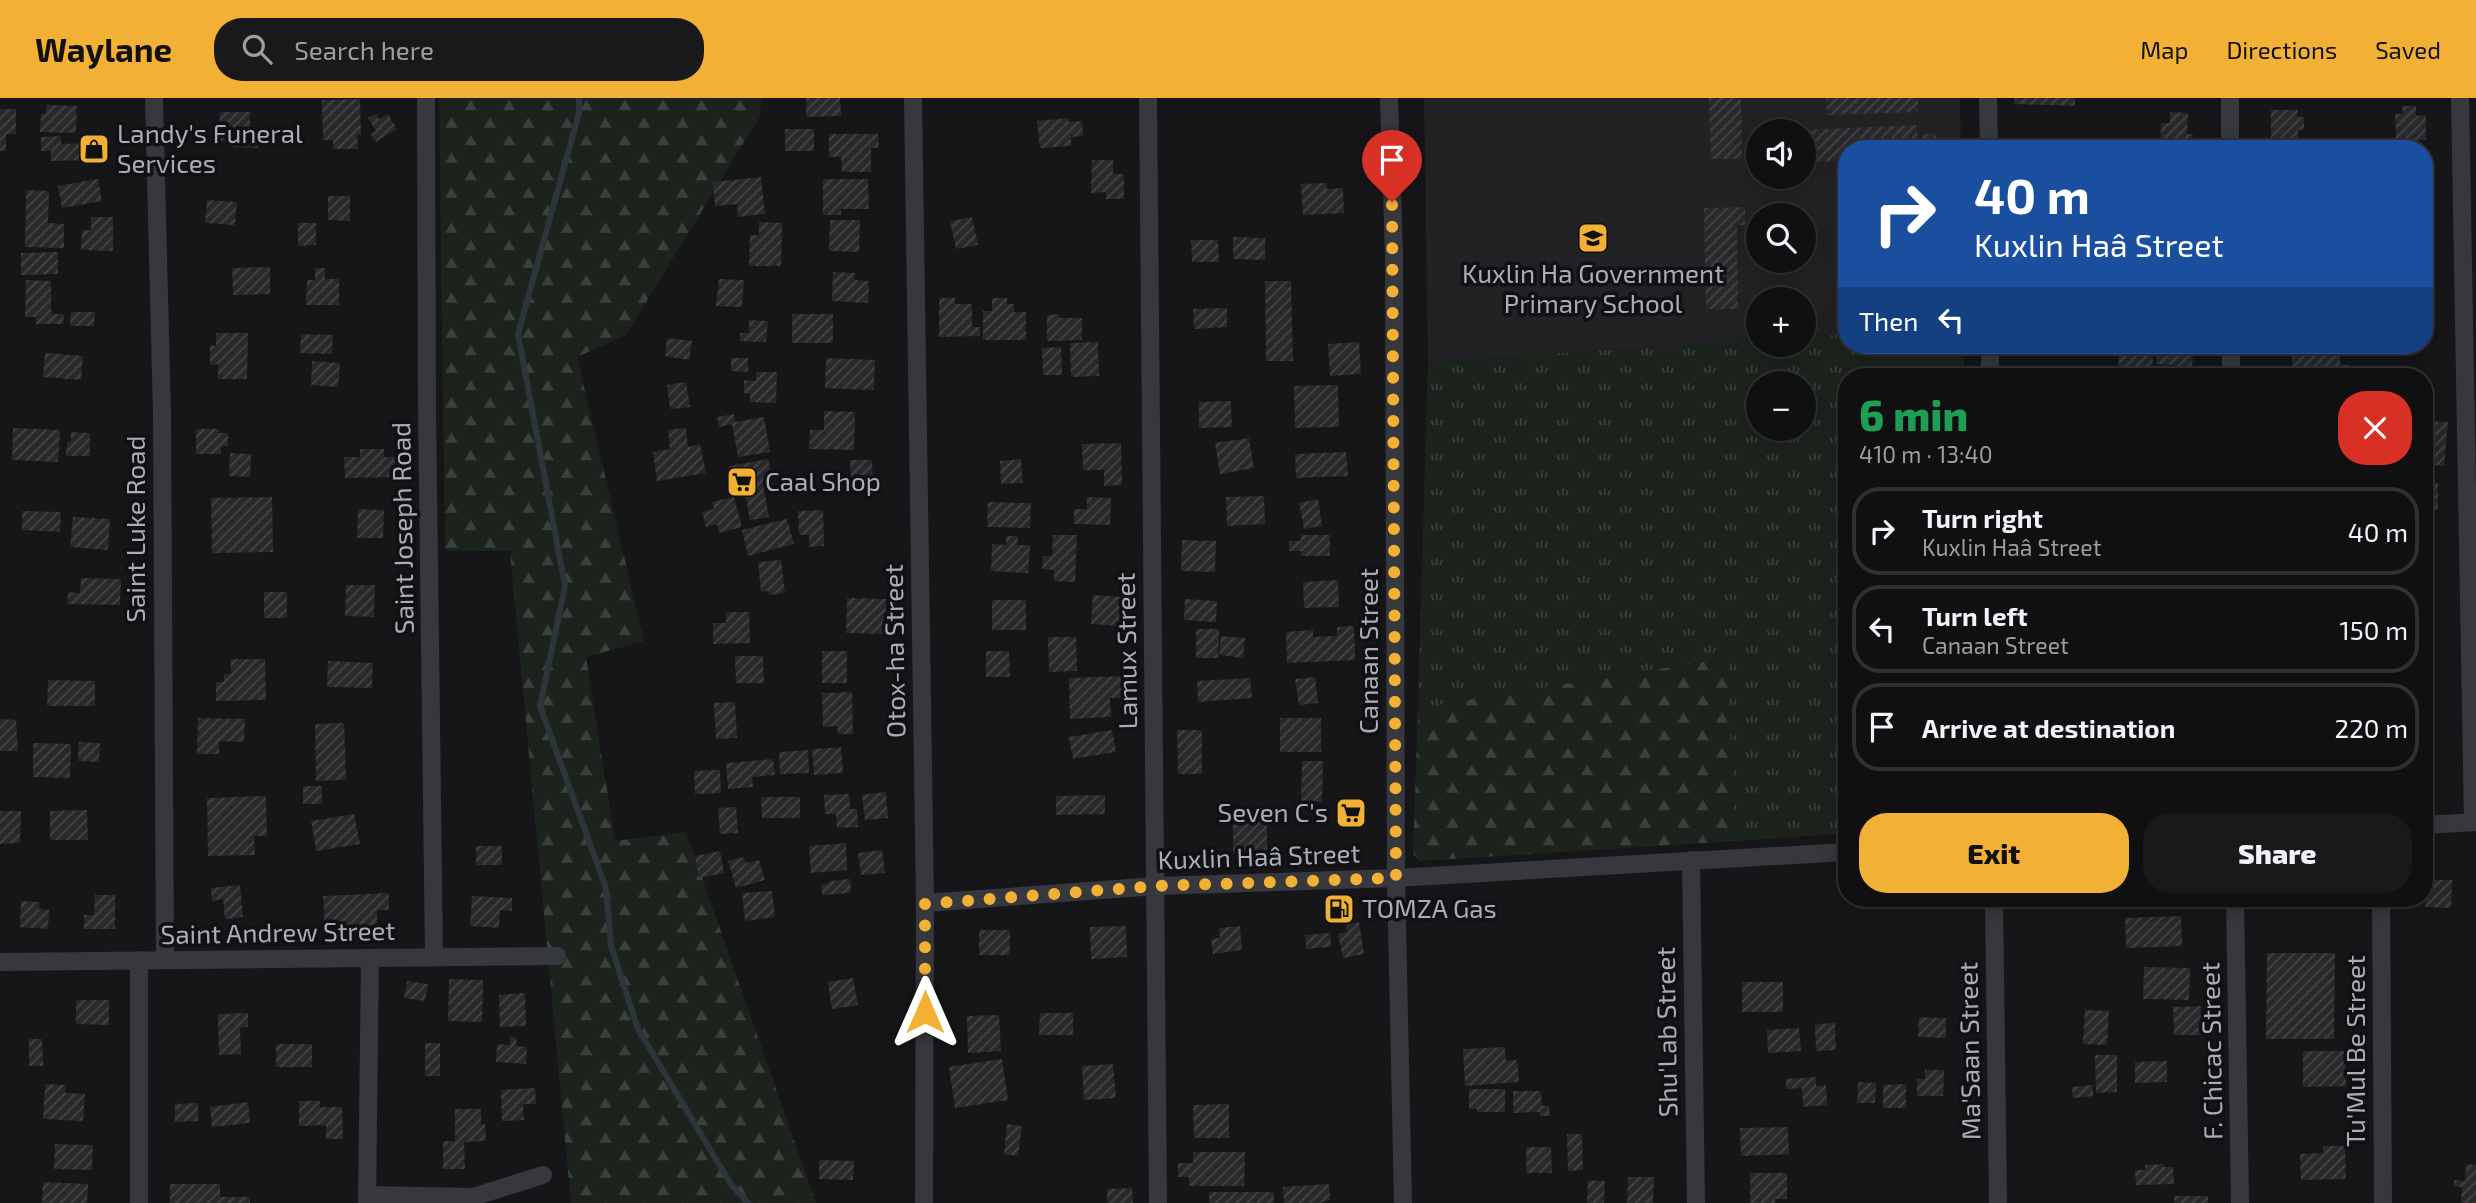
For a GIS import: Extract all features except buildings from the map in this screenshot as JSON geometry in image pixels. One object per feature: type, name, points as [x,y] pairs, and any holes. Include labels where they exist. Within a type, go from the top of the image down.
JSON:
[{"type":"street","name":"Saint Luke Road","points":[[154,98],[162,428],[164,960]]},
{"type":"street","name":"Saint Joseph Road","points":[[426,98],[434,957]]},
{"type":"street","name":"Otox-ha Street","points":[[913,98],[925,904],[924,1203]]},
{"type":"street","name":"Lamux Street","points":[[1148,98],[1158,1203]]},
{"type":"street","name":"Canaan Street","points":[[1389,98],[1394,254],[1396,878],[1403,1203]]},
{"type":"street","points":[[1988,98],[1989,140]]},
{"type":"street","points":[[2230,98],[2230,140]]},
{"type":"street","points":[[2433,824],[2475,822],[2460,98]]},
{"type":"street","name":"Kuxlin Haâ Street","points":[[925,904],[1156,886],[1396,878],[1838,852]]},
{"type":"street","name":"Shu'Lab Street","points":[[1691,860],[1696,1203]]},
{"type":"street","name":"Ma'Saan Street","points":[[1994,907],[1998,1203]]},
{"type":"street","name":"F. Chicac Street","points":[[2235,907],[2241,1203]]},
{"type":"street","name":"Tu'Mul Be Street","points":[[2381,907],[2383,1203]]},
{"type":"street","name":"Saint Andrew Street","points":[[0,962],[557,956]]},
{"type":"street","points":[[370,958],[367,1199],[473,1197],[544,1175]]},
{"type":"street","points":[[139,960],[139,1203]]},
{"type":"shaded area","name":"Kuxlin Ha Government Primary School","points":[[1424,98],[1960,98],[1961,140],[1838,140],[1838,335],[1816,336],[1816,287],[1746,287],[1746,341],[1428,362]]},
{"type":"green space","points":[[439,98],[761,98],[760,116],[626,335],[577,357],[644,641],[586,657],[615,841],[686,832],[816,1203],[571,1203],[510,551],[445,551]]},
{"type":"green space","points":[[1838,335],[1838,354],[1964,354],[1964,368],[1838,368],[1838,834],[1735,841],[1727,658],[1418,708],[1428,362],[1746,341],[1746,357],[1816,357],[1816,336]]},
{"type":"green space","points":[[1727,658],[1735,841],[1420,861],[1413,854],[1418,708]]},
{"type":"waterway","points":[[579,98],[579,113],[518,334],[565,586],[540,706],[606,888],[611,946],[638,1029],[732,1186],[748,1203]]},
{"type":"place","name":"Landy's Funeral Services","points":[[94,149]]},
{"type":"place","name":"Kuxlin Ha Government Primary School","points":[[1593,238]]},
{"type":"place","name":"Caal Shop","points":[[742,482]]},
{"type":"place","name":"Seven C's","points":[[1351,813]]},
{"type":"place","name":"TOMZA Gas","points":[[1339,909]]},
{"type":"route","points":[[925,1012],[925,904],[1156,886],[1396,878],[1392,202]]}]
